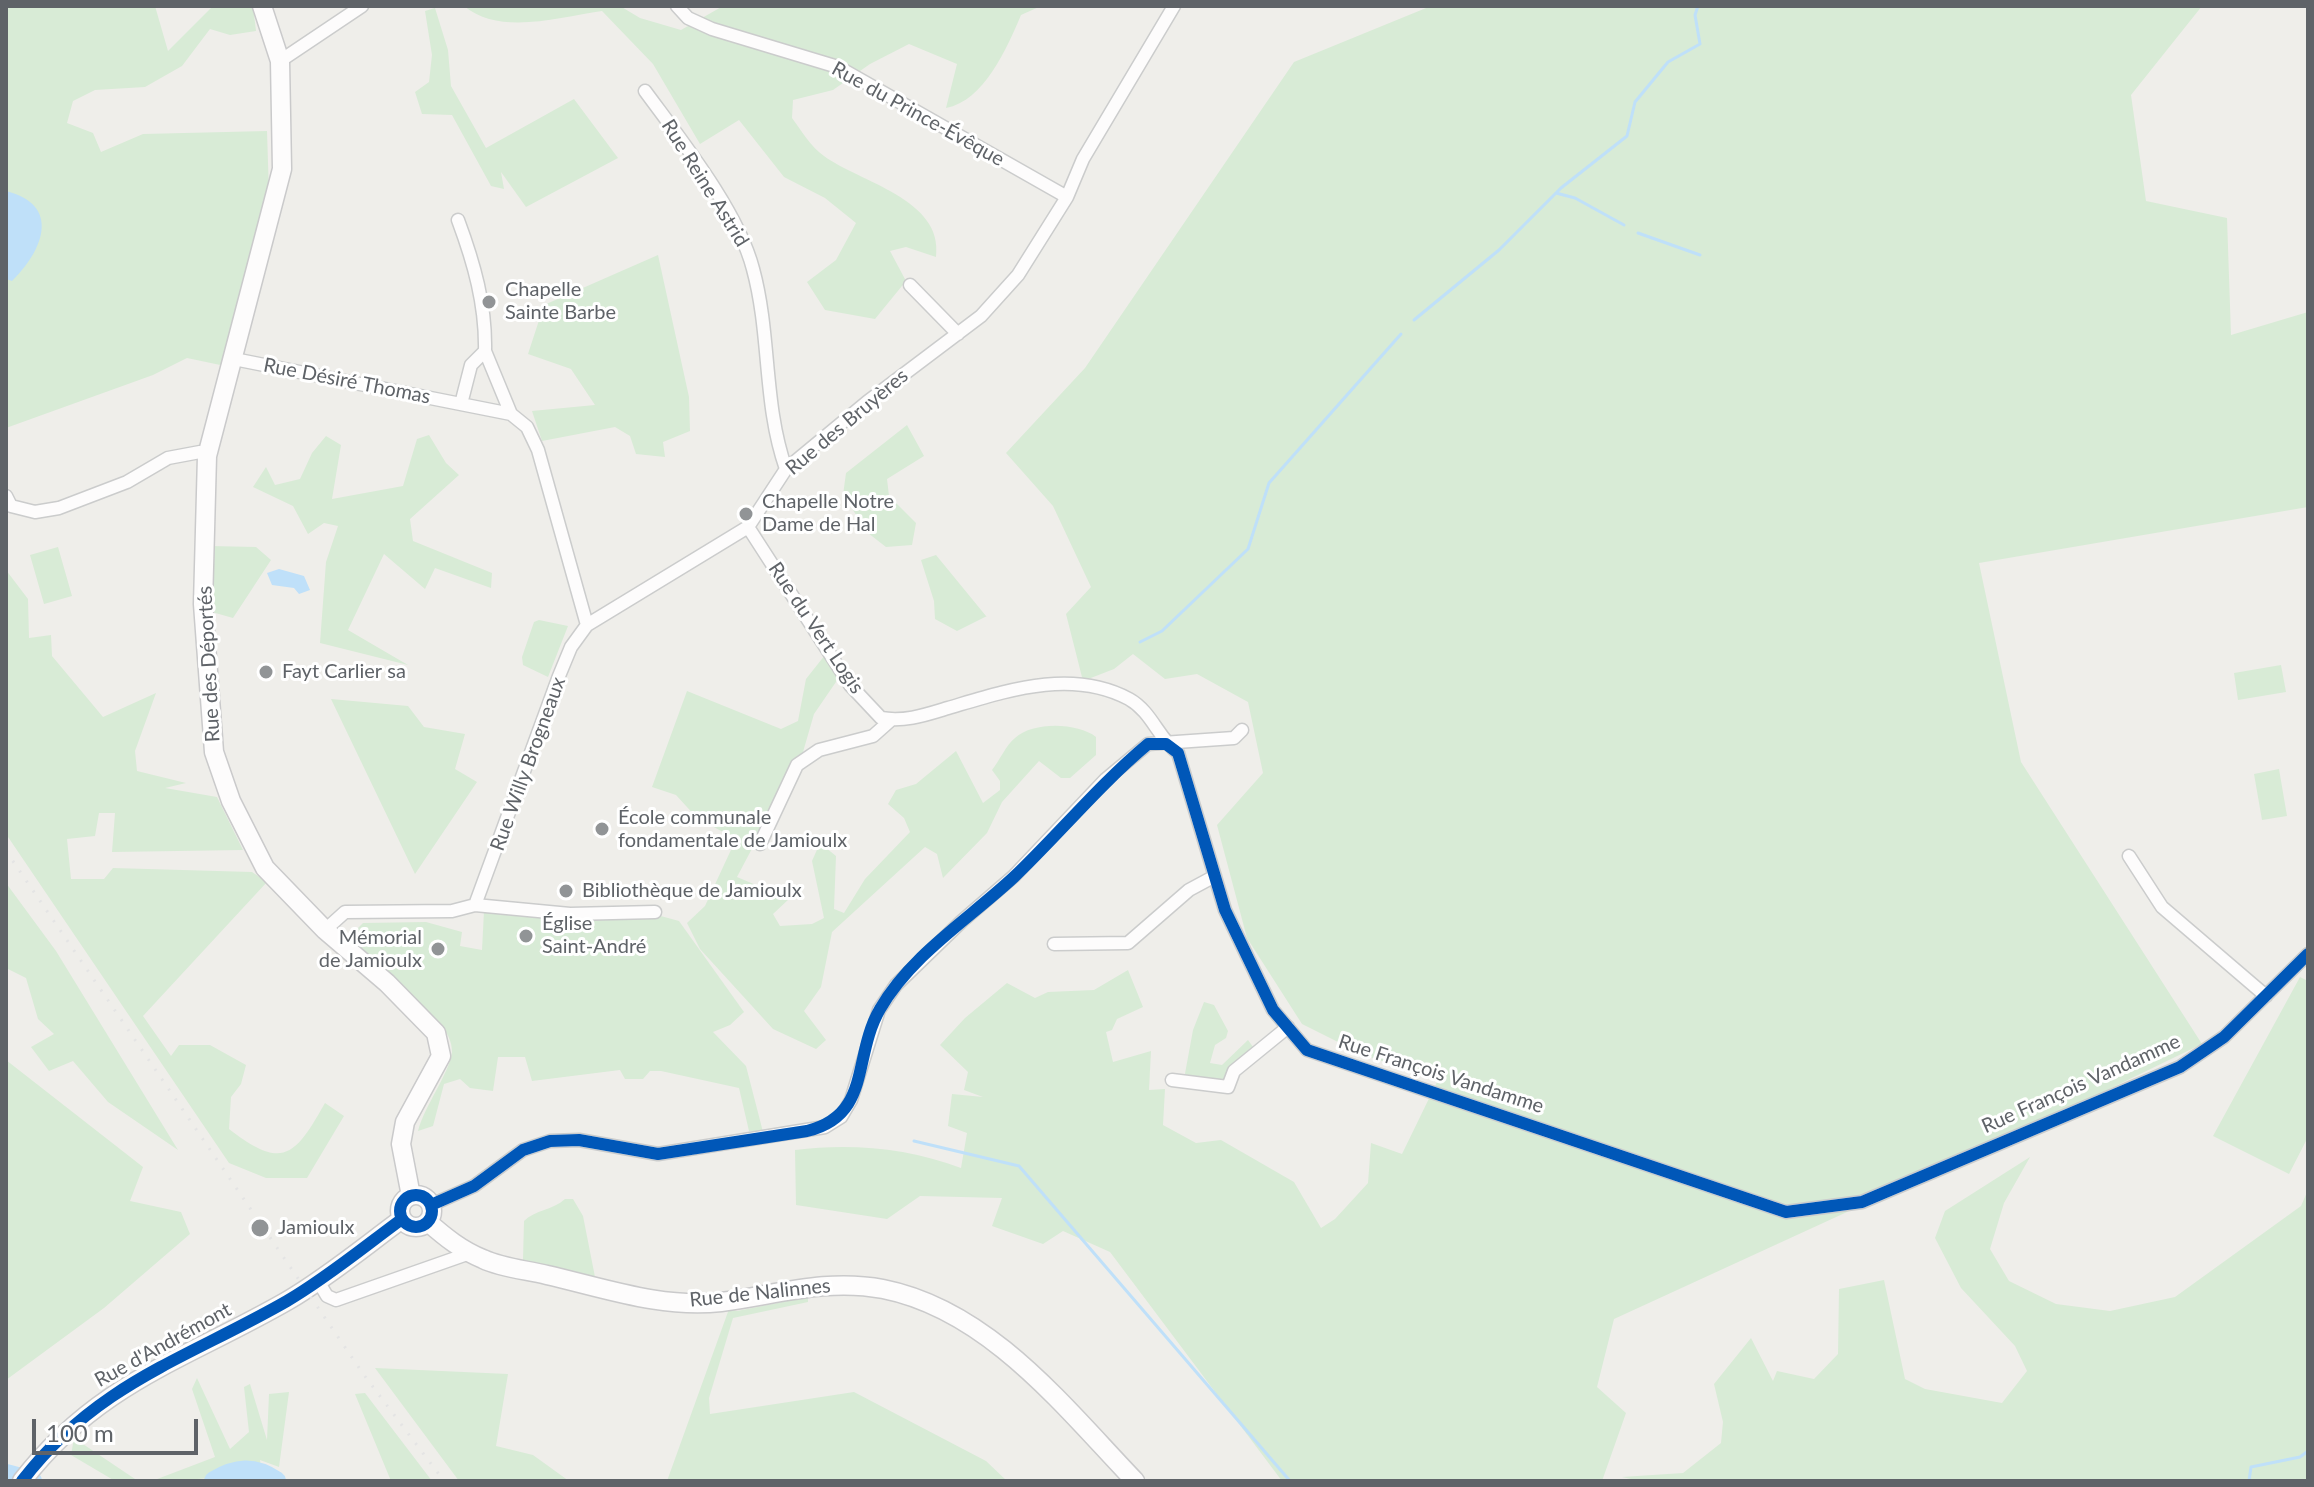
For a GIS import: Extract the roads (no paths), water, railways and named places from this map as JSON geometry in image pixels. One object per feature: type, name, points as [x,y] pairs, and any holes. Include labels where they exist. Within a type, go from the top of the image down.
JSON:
[{"type":"street","name":"Rue des Déportés","points":[[262,6],[280,61],[282,169],[207,456],[203,604],[214,752],[231,801],[265,868],[325,930],[387,983],[436,1033],[441,1044],[441,1056],[405,1122],[401,1144],[411,1196]]},
{"type":"street","points":[[280,61],[362,6]]},
{"type":"street","name":"Rue du Prince-Évêque","points":[[677,6],[688,18],[712,29],[838,67],[1067,197]]},
{"type":"street","name":"Rue des Bruyères","points":[[587,625],[748,527],[786,469],[867,402],[981,316],[1018,275],[1067,197],[1083,159],[1174,6]]},
{"type":"street","name":"Rue Reine Astrid","points":[[645,91],[744,238],[767,335],[774,436],[786,469]]},
{"type":"street","points":[[458,220],[475,266],[485,325],[485,351],[511,414],[527,427],[538,450],[587,625]]},
{"type":"street","points":[[910,285],[958,334]]},
{"type":"street","points":[[461,404],[471,365],[485,351]]},
{"type":"street","name":"Rue Désiré Thomas","points":[[234,359],[511,414]]},
{"type":"street","points":[[6,496],[11,506],[35,512],[59,508],[127,482],[168,458],[200,452],[207,456]]},
{"type":"street","name":"Rue du Vert Logis","points":[[748,527],[850,685],[881,718],[891,720]]},
{"type":"street","name":"Rue Willy Brogneaux","points":[[475,905],[559,676],[571,647],[587,625]]},
{"type":"street","points":[[760,844],[797,765],[819,750],[873,736],[891,720],[907,720],[986,697],[1060,682],[1085,685],[1128,698],[1142,707],[1166,744]]},
{"type":"street","points":[[430,1213],[424,1197],[411,1196],[402,1202],[402,1219],[413,1227],[523,1150],[550,1141],[579,1140],[658,1154],[825,1127],[841,1117],[851,1100],[879,1010],[896,985],[1014,876],[1106,779],[1148,744],[1234,738],[1242,730]]},
{"type":"street","name":"Rue François Vandamme","points":[[1166,744],[1178,753],[1225,910],[1273,1010],[1307,1050],[1786,1212],[1862,1202],[2180,1067],[2224,1037],[2308,954]]},
{"type":"street","points":[[2129,856],[2162,907],[2266,996]]},
{"type":"street","points":[[1054,944],[1128,943],[1189,890],[1215,876]]},
{"type":"street","points":[[325,930],[345,912],[452,911],[475,905],[570,914],[655,912]]},
{"type":"street","points":[[1172,1080],[1228,1087],[1234,1071],[1288,1027]]},
{"type":"street","name":"Rue de Nalinnes","points":[[430,1213],[452,1244],[485,1261],[662,1302],[718,1302],[824,1283],[884,1289],[947,1312],[990,1337],[1069,1411],[1135,1481]]},
{"type":"street","name":"Rue d'Andrémont","points":[[22,1481],[39,1458],[69,1428],[151,1369],[301,1292],[402,1219]]},
{"type":"street","points":[[318,1281],[327,1296],[336,1300],[470,1253]]},
{"type":"water","points":[[6,191],[24,198],[35,207],[41,218],[42,230],[32,256],[12,281],[6,279]]},
{"type":"water","points":[[279,569],[304,576],[310,590],[299,594],[294,588],[272,585],[267,573]]},
{"type":"waterway","points":[[1414,320],[1499,250],[1561,188],[1627,136],[1635,102],[1668,62],[1700,44],[1695,15],[1698,6]]},
{"type":"waterway","points":[[1556,193],[1575,198],[1624,225]]},
{"type":"waterway","points":[[1638,233],[1700,255]]},
{"type":"waterway","points":[[1140,642],[1162,631],[1248,549],[1269,483],[1401,334]]},
{"type":"waterway","points":[[914,1141],[1019,1166],[1290,1481]]},
{"type":"waterway","points":[[2249,1481],[2251,1467],[2300,1457],[2308,1451]]},
{"type":"waterway","points":[[214,1481],[245,1470],[276,1481]]},
{"type":"waterway","points":[[6,1474],[32,1481]]},
{"type":"railway","points":[[6,851],[364,1375],[444,1481]]},
{"type":"place","name":"Chapelle Sainte Barbe","points":[[489,302]]},
{"type":"place","name":"Chapelle Notre Dame de Hal","points":[[746,514]]},
{"type":"place","name":"Fayt Carlier sa","points":[[266,672]]},
{"type":"place","name":"École communale fondamentale de Jamioulx","points":[[602,829]]},
{"type":"place","name":"Bibliothèque de Jamioulx","points":[[566,891]]},
{"type":"place","name":"Église Saint-André","points":[[526,936]]},
{"type":"place","name":"Mémorial de Jamioulx","points":[[438,949]]},
{"type":"place","name":"Jamioulx","points":[[260,1228]]}]
